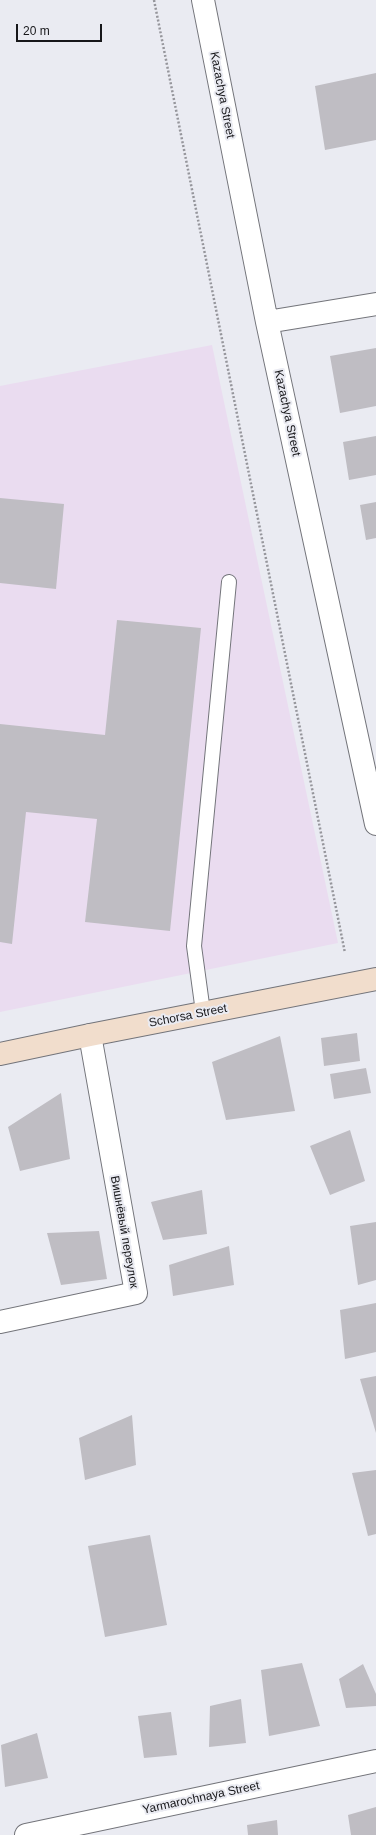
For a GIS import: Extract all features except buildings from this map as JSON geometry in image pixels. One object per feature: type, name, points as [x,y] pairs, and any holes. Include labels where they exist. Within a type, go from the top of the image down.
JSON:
[{"type":"street","name":"Kazachya Street","points":[[204,0],[267,322],[376,824]]},
{"type":"street","points":[[267,322],[376,304]]},
{"type":"street","name":"Schorsa Street","points":[[0,1054],[90,1034],[376,979]]},
{"type":"street","name":"Вишнёвый переулок","points":[[0,1322],[136,1293],[90,1034]]},
{"type":"street","name":"Yarmarochnaya Street","points":[[26,1835],[376,1761]]},
{"type":"lane","points":[[203,1012],[194,946],[229,582]]},
{"type":"path","points":[[154,0],[345,953]]},
{"type":"shaded area","points":[[212,345],[338,943],[0,1012],[0,386]]}]
